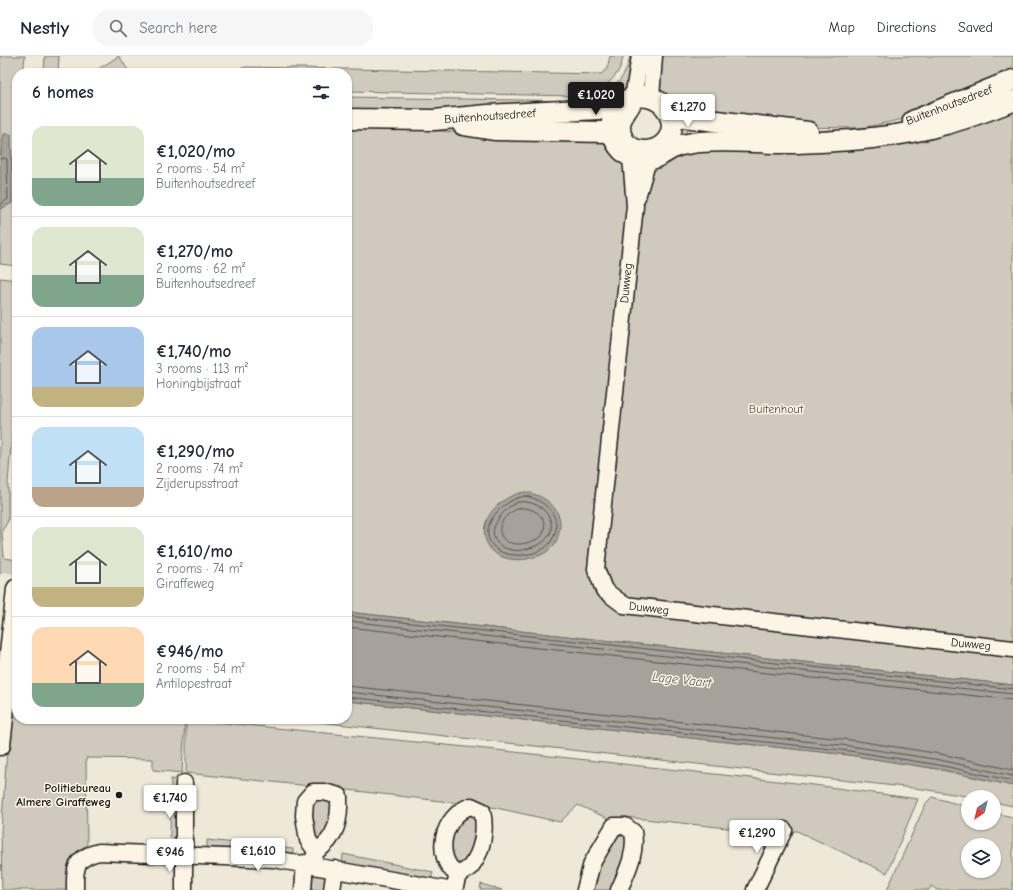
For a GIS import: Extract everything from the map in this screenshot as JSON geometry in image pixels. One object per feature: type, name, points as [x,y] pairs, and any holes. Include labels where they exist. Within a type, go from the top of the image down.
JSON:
[{"type":"main road","name":"Buitenhoutsedreef","points":[[880,132],[911,122],[1013,80]]},
{"type":"main road","points":[[634,101],[662,104],[670,113],[672,127],[653,152],[617,138],[612,117],[634,101]]},
{"type":"main road","name":"Buitenhoutsedreef","points":[[352,119],[434,120],[634,101]]},
{"type":"main road","name":"Buitenhoutsedreef","points":[[653,152],[702,142],[796,143],[946,124],[1013,101]]},
{"type":"main road","name":"Buitenhoutsedreef","points":[[670,113],[675,116],[807,132],[856,135]]},
{"type":"main road","name":"Buitenhoutsedreef","points":[[434,120],[494,130],[553,132],[610,140],[617,138]]},
{"type":"main road","points":[[0,745],[12,632]]},
{"type":"street","points":[[634,101],[640,56]]},
{"type":"street","points":[[634,101],[654,56]]},
{"type":"street","name":"Duwweg","points":[[653,152],[634,206],[596,569],[604,590],[624,605],[1013,649]]},
{"type":"street","points":[[184,783],[184,890]]},
{"type":"street","points":[[585,890],[592,862],[614,826],[625,826],[633,832],[635,840],[629,867],[619,890]]},
{"type":"street","points":[[755,890],[784,830]]},
{"type":"street","points":[[75,890],[75,870],[80,860],[86,855],[99,852],[274,859],[311,859],[335,869],[445,890],[458,875]]},
{"type":"street","points":[[303,890],[311,859]]},
{"type":"street","points":[[332,890],[335,869]]},
{"type":"green space","points":[[0,56],[25,56],[24,68],[12,68],[12,203],[11,142],[0,160]]},
{"type":"green space","points":[[45,56],[59,56],[58,68],[44,68]]},
{"type":"green space","points":[[119,56],[127,68],[100,68]]},
{"type":"green space","points":[[610,56],[623,56],[617,73],[606,84],[591,91],[574,96],[352,91],[352,69],[601,74],[607,69]]},
{"type":"green space","points":[[630,56],[636,56],[626,93],[603,106],[352,112],[352,97],[578,101],[597,97],[612,88],[624,74]]},
{"type":"green space","name":"Buitenhout","points":[[661,56],[1013,56],[1013,72],[913,117],[862,128],[791,127],[689,114],[685,150],[759,149],[1013,109],[1013,685],[352,613],[352,125],[595,141],[674,154],[659,92]]},
{"type":"green space","points":[[246,67],[297,68],[242,68]]},
{"type":"green space","points":[[12,203],[12,265],[0,264],[0,209]]},
{"type":"green space","points":[[0,278],[12,279],[12,433],[8,483],[8,521],[2,531],[4,558],[12,559],[12,575],[0,573]]},
{"type":"green space","points":[[352,702],[849,755],[938,769],[1013,786],[1013,806],[1001,803],[1001,790],[961,790],[961,795],[922,789],[337,724],[352,724]]},
{"type":"green space","points":[[12,708],[12,724],[185,724],[182,773],[153,770],[153,759],[86,758],[87,845],[75,854],[70,863],[70,890],[2,890],[1,832],[10,710]]},
{"type":"green space","points":[[186,724],[236,724],[496,750],[814,785],[918,799],[887,873],[797,831],[773,833],[626,817],[611,820],[578,805],[560,822],[492,807],[186,773]]},
{"type":"green space","points":[[171,779],[181,780],[180,837],[170,838]]},
{"type":"green space","points":[[932,797],[961,805],[961,830],[1001,830],[1001,814],[1013,817],[1013,890],[937,890],[931,886],[929,890],[887,890],[926,803]]},
{"type":"green space","points":[[311,798],[333,800],[327,836],[320,841],[313,838]]},
{"type":"green space","points":[[468,815],[474,816],[478,820],[473,849],[464,864],[456,862],[450,854],[457,819]]},
{"type":"green space","points":[[614,833],[623,833],[628,840],[622,863],[611,890],[590,890],[599,864]]},
{"type":"green space","points":[[207,840],[293,849],[293,857],[207,849]]},
{"type":"green space","points":[[343,854],[433,872],[431,880],[342,863]]},
{"type":"green space","points":[[310,871],[327,874],[325,890],[309,890]]},
{"type":"green space","points":[[481,884],[502,890],[480,890]]},
{"type":"water","points":[[4,134],[11,134],[12,203],[0,209],[0,160]]},
{"type":"water","points":[[525,492],[540,496],[556,510],[560,524],[557,539],[554,545],[545,553],[529,559],[520,560],[503,557],[490,548],[485,539],[484,530],[487,521],[491,512],[498,505],[516,494]]},
{"type":"water","name":"Lage Vaart","points":[[352,613],[1013,685],[1013,786],[938,769],[849,755],[352,702]]},
{"type":"pier","points":[[2,572],[12,573],[12,660],[0,659],[0,590]]},
{"type":"place","name":"Politiebureau Almere Giraffeweg","points":[[119,795]]}]
